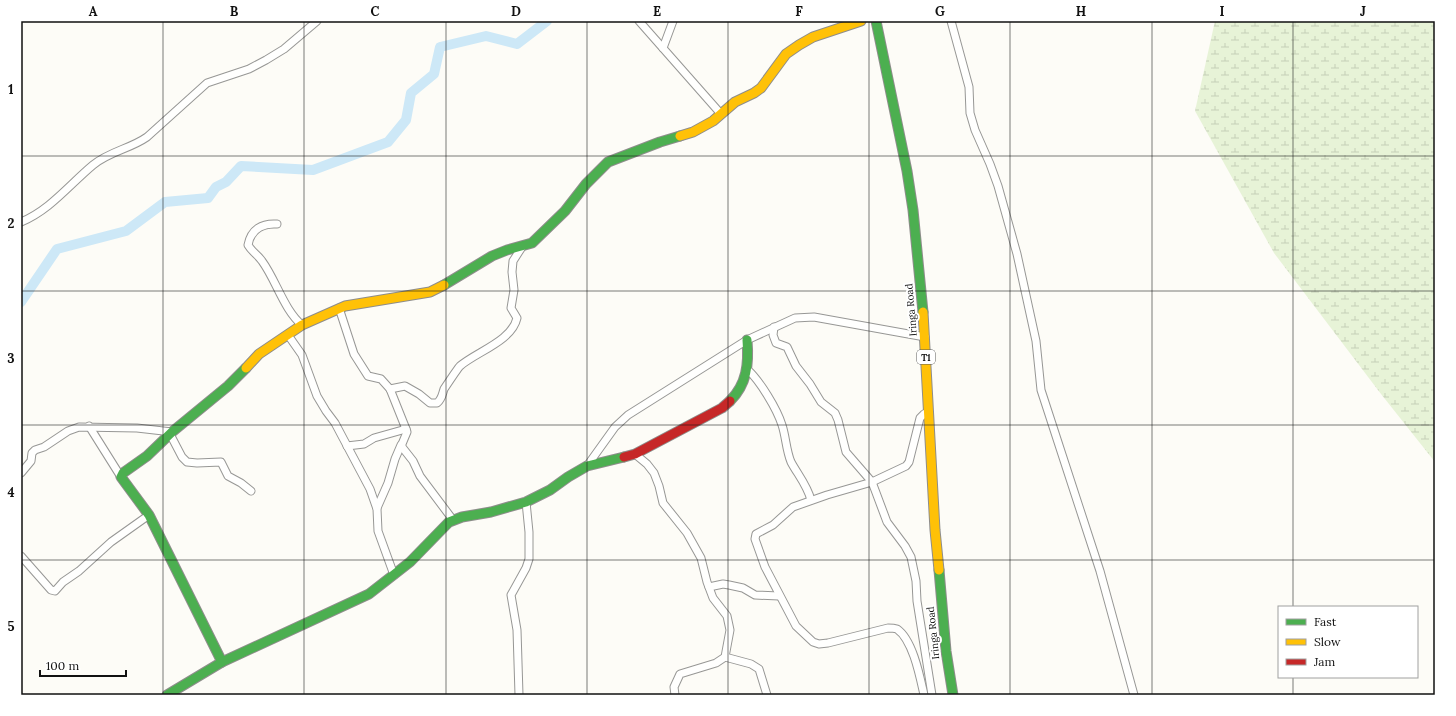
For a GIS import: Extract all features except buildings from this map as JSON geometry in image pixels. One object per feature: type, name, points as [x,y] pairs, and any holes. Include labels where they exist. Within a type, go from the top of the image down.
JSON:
[{"type":"main road","points":[[222,662],[149,515],[121,477],[123,473],[147,456],[171,433],[228,386],[259,354],[302,325],[339,308],[380,299],[430,292],[492,256],[532,243],[562,214],[586,184],[608,162],[660,142],[693,132],[713,121],[735,102],[761,88],[786,54],[813,37],[859,21]]},
{"type":"main road","name":"Iringa Road","points":[[876,21],[907,171],[912,210],[925,337],[935,530],[946,651],[952,695]]},
{"type":"main road","points":[[167,695],[222,662],[369,594],[425,548],[447,523],[453,520],[526,502],[550,490],[587,466],[635,454],[722,408],[732,401],[739,393],[746,378],[748,370],[747,340]]},
{"type":"street","points":[[21,222],[46,207],[93,165],[107,155],[136,144],[147,137],[207,83],[249,69],[266,60],[284,49],[317,21]]},
{"type":"street","points":[[639,21],[721,114]]},
{"type":"street","points":[[663,48],[673,21]]},
{"type":"street","points":[[951,21],[969,87],[970,112],[973,124],[998,186],[1017,254],[1036,341],[1041,390],[1100,571],[1134,695]]},
{"type":"street","points":[[277,224],[269,224],[256,229],[252,234],[248,245],[262,261],[293,315],[302,325]]},
{"type":"street","points":[[390,389],[400,386],[407,386],[419,394],[427,402],[432,404],[437,403],[459,367],[498,342],[510,330],[517,319],[511,304],[514,290],[512,272],[513,265],[514,259],[522,247]]},
{"type":"street","points":[[339,308],[354,354],[366,374],[371,377],[381,379],[390,389],[407,432],[395,459],[390,479],[377,509]]},
{"type":"street","points":[[587,466],[621,420],[665,390],[747,340],[795,318],[814,317],[925,337]]},
{"type":"street","points":[[774,327],[773,335],[776,343],[787,347],[796,366],[810,384],[821,402],[835,413],[846,452],[872,482],[887,522],[905,546],[911,557],[916,581],[917,601],[932,695]]},
{"type":"street","points":[[288,335],[302,355],[317,396],[335,423],[370,489],[377,509],[378,531],[394,575]]},
{"type":"street","points":[[748,370],[754,376],[778,414],[787,450],[792,462],[809,490],[811,500]]},
{"type":"street","points":[[924,695],[913,653],[906,640],[897,629],[888,628],[819,644],[808,638],[796,626],[779,596],[765,567],[755,536],[773,525],[793,507],[811,500],[872,482],[908,464],[920,418],[928,412]]},
{"type":"street","points":[[89,426],[121,477]]},
{"type":"street","points":[[21,473],[31,461],[32,453],[35,450],[44,447],[68,431],[79,427],[89,426],[137,428],[171,433],[182,457],[187,462],[221,462],[228,476],[241,483],[250,491]]},
{"type":"street","points":[[347,446],[364,444],[374,438],[406,429]]},
{"type":"street","points":[[401,445],[414,463],[420,476],[453,520]]},
{"type":"street","points":[[635,454],[647,464],[654,473],[663,503],[683,528],[694,545],[701,558],[709,587],[716,602],[724,610],[729,622],[730,634],[725,657],[718,662],[680,674],[674,687],[675,695]]},
{"type":"street","points":[[519,695],[518,630],[511,595],[526,568],[529,559],[529,532],[526,502]]},
{"type":"street","points":[[21,556],[51,590],[55,591],[63,582],[80,570],[111,542],[149,515]]},
{"type":"street","points":[[709,587],[724,584],[733,585],[755,595],[779,596]]},
{"type":"street","points":[[725,657],[751,664],[759,669],[767,695]]},
{"type":"green space","points":[[1215,21],[1435,21],[1435,462],[1381,394],[1274,253],[1195,111]]},
{"type":"waterway","points":[[21,302],[57,249],[126,231],[165,202],[208,198],[216,187],[226,182],[241,166],[313,170],[388,142],[406,120],[411,93],[434,74],[440,47],[486,36],[517,44],[547,21]]},
{"type":"traffic: fast","points":[[876,21],[907,171],[913,210],[923,312]]},
{"type":"traffic: fast","points":[[444,285],[492,256],[532,243],[565,211],[586,184],[608,162],[680,136]]},
{"type":"traffic: fast","points":[[730,401],[740,388],[746,373],[748,357],[747,340]]},
{"type":"traffic: fast","points":[[222,662],[149,515],[121,477],[123,473],[147,456],[172,432],[228,386],[246,368]]},
{"type":"traffic: fast","points":[[167,695],[222,662],[369,594],[410,562],[449,522],[462,517],[491,512],[526,502],[550,490],[587,466],[624,457]]},
{"type":"traffic: fast","points":[[939,570],[946,651],[953,695]]},
{"type":"traffic: slow","points":[[680,136],[693,132],[713,121],[735,102],[761,88],[786,54],[799,45],[813,37],[861,21]]},
{"type":"traffic: slow","points":[[246,368],[259,354],[302,325],[345,306],[430,292],[444,285]]},
{"type":"traffic: slow","points":[[923,312],[935,530],[939,570]]},
{"type":"traffic: jam","points":[[624,457],[635,454],[722,408],[730,401]]}]
